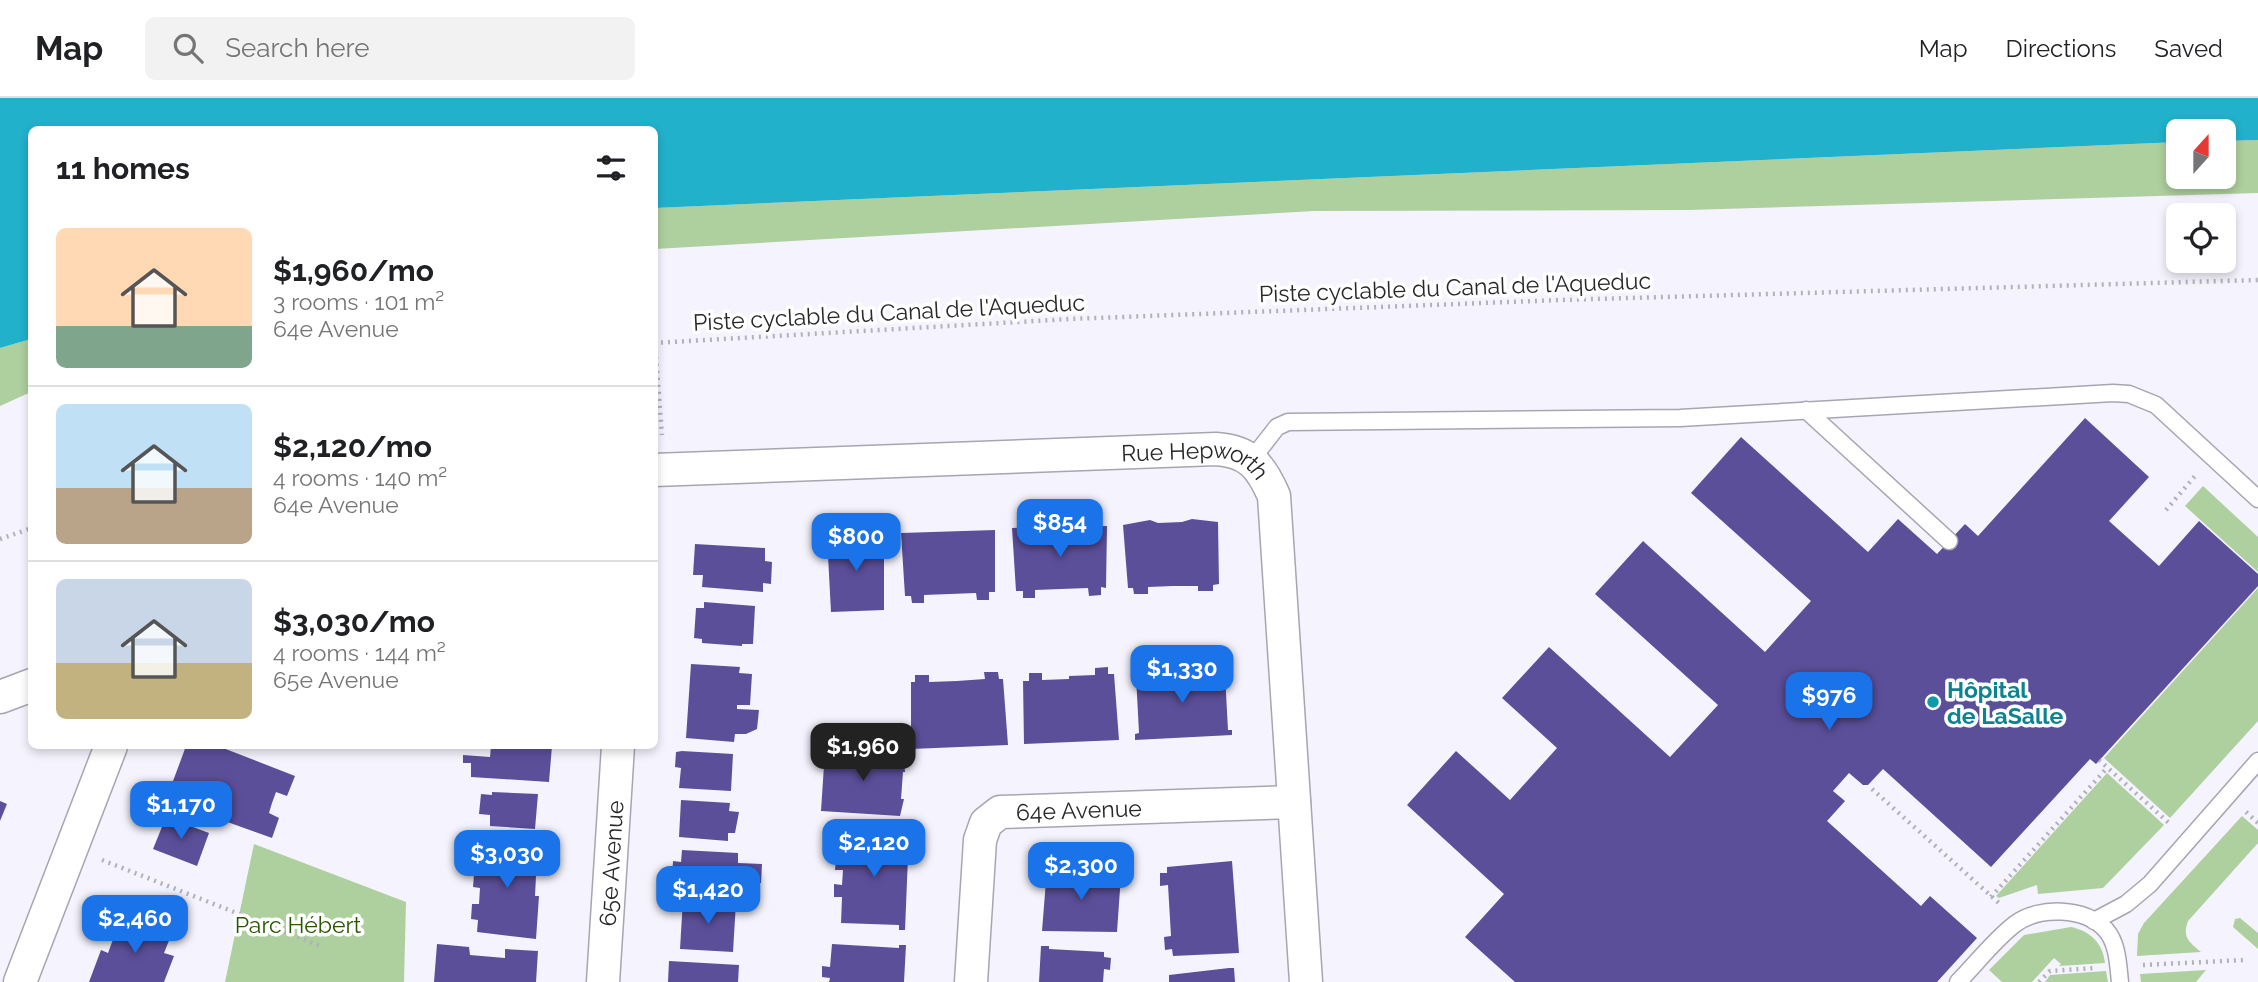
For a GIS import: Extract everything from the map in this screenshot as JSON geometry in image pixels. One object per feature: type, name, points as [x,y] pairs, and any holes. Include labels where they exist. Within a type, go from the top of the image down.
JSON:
[{"type":"street","name":"Rue Hepworth","points":[[658,470],[1216,449],[1234,450],[1252,459],[1264,473],[1274,496],[1306,982]]},
{"type":"street","points":[[0,698],[28,687]]},
{"type":"street","points":[[20,982],[110,749]]},
{"type":"street","name":"65e Avenue","points":[[603,982],[618,749]]},
{"type":"street","name":"64e Avenue","points":[[971,982],[980,839],[986,823],[1000,812],[1294,802]]},
{"type":"lane","points":[[1252,459],[1277,427],[1288,422],[1566,421],[2129,394],[2156,405],[2258,499]]},
{"type":"lane","points":[[1806,411],[1949,541]]},
{"type":"lane","points":[[2094,922],[2126,904],[2150,884],[2258,761]]},
{"type":"lane","points":[[1958,982],[2016,923],[2036,914],[2077,914],[2106,931],[2116,949],[2120,982]]},
{"type":"path","name":"Piste cyclable du Canal de l'Aqueduc","points":[[658,343],[1070,319],[1490,303],[2258,280]]},
{"type":"path","points":[[658,382],[662,435]]},
{"type":"path","points":[[2166,510],[2196,476]]},
{"type":"path","points":[[0,539],[28,529]]},
{"type":"path","points":[[2099,760],[2170,824]]},
{"type":"path","points":[[1992,897],[2108,768]]},
{"type":"path","points":[[1872,789],[2000,904],[2010,897]]},
{"type":"path","points":[[2243,809],[2258,823]]},
{"type":"path","points":[[95,857],[323,947]]},
{"type":"path","points":[[2135,966],[2244,960]]},
{"type":"path","points":[[2039,982],[2050,971],[2105,968]]},
{"type":"green space","points":[[2258,140],[2258,193],[1688,210],[1314,211],[658,249],[658,208],[2166,143],[2166,189],[2236,189],[2236,141]]},
{"type":"green space","points":[[28,340],[28,393],[0,406],[0,348]]},
{"type":"green space","points":[[2203,486],[2258,537],[2258,572],[2185,506]]},
{"type":"green space","points":[[2258,588],[2258,721],[2170,818],[2104,758]]},
{"type":"green space","points":[[2107,773],[2164,825],[2103,888],[2038,894],[2037,885],[1999,898],[1996,896]]},
{"type":"green space","points":[[2242,816],[2258,830],[2258,843],[2188,921],[2188,939],[2201,952],[2137,956],[2138,934],[2144,923]]},
{"type":"green space","name":"Parc Hébert","points":[[254,844],[406,902],[404,982],[225,982]]},
{"type":"green space","points":[[2240,918],[2258,933],[2258,949],[2233,927],[2235,919]]},
{"type":"green space","points":[[2071,927],[2094,939],[2102,950],[2105,963],[2059,966],[2061,964],[2054,958],[2032,982],[2002,982],[1989,970],[2024,935]]},
{"type":"green space","points":[[2206,970],[2196,982],[2141,982],[2140,974]]},
{"type":"green space","points":[[2106,971],[2108,982],[2045,982],[2050,975]]},
{"type":"water","points":[[0,98],[2258,98],[2258,140],[2236,141],[2236,119],[2166,119],[2166,143],[658,208],[658,126],[28,126],[28,340],[0,348]]},
{"type":"building","name":"Hôpital de LaSalle","points":[[2085,418],[2149,477],[2109,521],[2159,566],[2199,521],[2258,574],[2258,586],[2096,764],[2090,759],[1991,867],[1883,769],[1868,785],[1863,785],[1849,773],[1833,791],[1845,801],[1827,821],[1921,906],[1930,896],[1977,938],[1937,982],[1515,982],[1465,937],[1504,894],[1407,805],[1456,751],[1510,800],[1557,748],[1502,698],[1549,647],[1670,757],[1718,705],[1595,594],[1643,541],[1765,652],[1811,601],[1691,493],[1741,437],[1868,552],[1898,519],[1937,554],[1965,524],[1978,536]]},
{"type":"building","points":[[1192,519],[1218,522],[1219,584],[1213,585],[1213,591],[1198,591],[1198,586],[1173,586],[1148,587],[1148,594],[1134,594],[1133,588],[1128,588],[1123,525],[1150,520],[1158,523]]},
{"type":"building","points":[[1107,526],[1106,588],[1101,587],[1101,595],[1089,596],[1088,588],[1035,590],[1035,598],[1023,598],[1023,591],[1016,591],[1012,528]]},
{"type":"building","points":[[995,530],[995,592],[989,592],[989,600],[977,600],[976,593],[924,595],[924,603],[912,603],[911,596],[905,596],[901,533]]},
{"type":"building","points":[[884,535],[884,610],[831,612],[827,537]]},
{"type":"building","points":[[695,544],[765,548],[765,561],[772,562],[771,584],[763,583],[763,592],[702,587],[703,575],[693,575]]},
{"type":"building","points":[[704,602],[755,606],[753,644],[742,646],[702,643],[702,639],[694,638],[696,608],[704,608]]},
{"type":"building","points":[[691,664],[740,667],[739,673],[752,674],[750,705],[737,705],[737,709],[759,710],[757,729],[746,734],[735,734],[734,742],[686,738]]},
{"type":"building","points":[[1220,666],[1221,674],[1225,674],[1228,730],[1232,730],[1232,735],[1135,740],[1135,734],[1139,733],[1136,676],[1143,676],[1142,669],[1155,669],[1155,675],[1208,673],[1208,667]]},
{"type":"building","points":[[1108,667],[1108,674],[1114,674],[1119,740],[1024,744],[1023,681],[1029,681],[1029,673],[1042,673],[1042,680],[1069,679],[1069,676],[1095,675],[1095,668]]},
{"type":"building","points":[[984,672],[998,672],[999,679],[1003,679],[1008,745],[911,749],[911,682],[915,682],[915,675],[929,675],[929,682],[957,681],[985,679]]},
{"type":"building","points":[[185,749],[226,749],[295,776],[287,796],[276,792],[269,813],[279,818],[272,838],[166,800]]},
{"type":"building","points":[[491,749],[552,749],[549,782],[471,777],[471,763],[463,763],[463,755],[490,757]]},
{"type":"building","points":[[825,750],[904,755],[905,772],[901,799],[904,799],[900,816],[821,811]]},
{"type":"building","points":[[676,752],[733,754],[731,791],[679,788],[681,768],[675,767]]},
{"type":"building","points":[[492,792],[538,794],[535,829],[490,826],[490,815],[479,814],[481,794],[492,795]]},
{"type":"building","points":[[681,800],[730,803],[729,811],[739,812],[735,833],[728,833],[728,841],[679,837]]},
{"type":"building","points":[[0,801],[7,804],[0,821]]},
{"type":"building","points":[[166,817],[209,833],[197,866],[153,849]]},
{"type":"building","points":[[844,832],[905,837],[905,833],[909,833],[905,930],[899,930],[899,925],[841,923],[842,897],[834,897],[834,884],[842,885],[843,870],[835,870],[836,858],[843,858]]},
{"type":"building","points":[[476,848],[546,851],[544,876],[536,876],[535,896],[539,896],[536,939],[477,932],[478,920],[471,919],[472,904],[479,904],[480,888],[473,887],[474,874],[466,873],[467,854],[475,854]]},
{"type":"building","points":[[682,850],[738,853],[738,863],[762,864],[761,883],[736,882],[736,892],[680,888],[680,876],[672,876],[673,861],[681,862]]},
{"type":"building","points":[[1232,861],[1239,953],[1173,956],[1172,949],[1165,950],[1164,937],[1171,936],[1168,885],[1160,886],[1160,873],[1167,873],[1167,867]]},
{"type":"building","points":[[1047,868],[1054,868],[1053,872],[1121,875],[1117,932],[1042,931]]},
{"type":"building","points":[[683,899],[736,902],[733,952],[680,949]]},
{"type":"building","points":[[122,915],[172,933],[164,953],[174,956],[164,982],[89,982],[101,950],[108,953]]},
{"type":"building","points":[[437,944],[469,947],[470,955],[505,958],[505,949],[538,951],[536,982],[434,982]]},
{"type":"building","points":[[832,944],[899,948],[899,945],[906,945],[904,982],[829,982],[830,978],[822,977],[822,966],[830,967]]},
{"type":"building","points":[[1041,946],[1049,946],[1049,949],[1104,952],[1104,957],[1111,958],[1110,970],[1104,969],[1103,982],[1039,982]]},
{"type":"building","points":[[669,961],[739,965],[738,982],[668,982]]},
{"type":"building","points":[[1234,968],[1235,982],[1169,982],[1169,975]]},
{"type":"place","name":"Hôpital de LaSalle","points":[[1933,702]]}]
